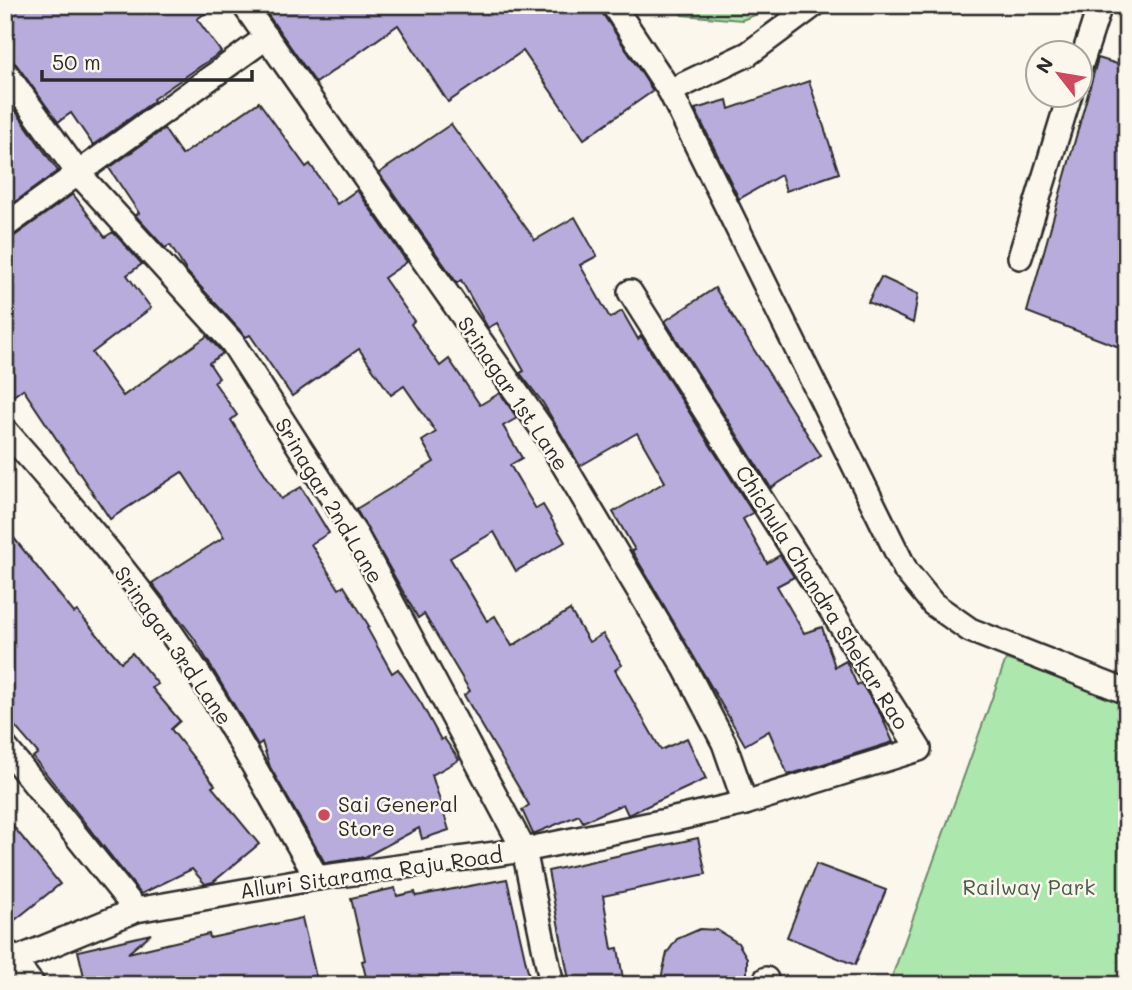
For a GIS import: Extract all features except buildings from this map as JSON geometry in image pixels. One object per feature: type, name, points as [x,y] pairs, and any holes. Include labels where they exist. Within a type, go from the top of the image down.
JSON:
[{"type":"street","name":"Srinagar 1st Lane","points":[[244,5],[543,430],[685,668],[724,743],[746,803]]},
{"type":"street","points":[[613,5],[670,91],[906,572],[933,604],[970,630],[1127,692]]},
{"type":"street","points":[[670,91],[748,54],[814,5]]},
{"type":"street","points":[[1089,38],[1100,5]]},
{"type":"street","points":[[5,226],[268,37]]},
{"type":"street","name":"Srinagar 2nd Lane","points":[[5,72],[79,174],[232,342],[356,535],[524,850],[552,985]]},
{"type":"street","points":[[1020,257],[1066,108]]},
{"type":"street","name":"Chichula Chandra Shekar Rao","points":[[630,292],[919,749],[746,803]]},
{"type":"street","name":"Srinagar 3rd Lane","points":[[5,430],[87,523],[168,628],[233,732],[317,878]]},
{"type":"street","points":[[5,747],[136,910]]},
{"type":"street","name":"Alluri Sitarama Raju Road","points":[[8,959],[136,910],[317,878],[524,850],[746,803]]},
{"type":"street","points":[[8,959],[33,985]]},
{"type":"green space","points":[[675,5],[781,5],[742,20],[682,15]]},
{"type":"green space","name":"Railway Park","points":[[1006,659],[1127,701],[1127,985],[889,985]]},
{"type":"place","name":"Sai General Store","points":[[324,815]]}]
